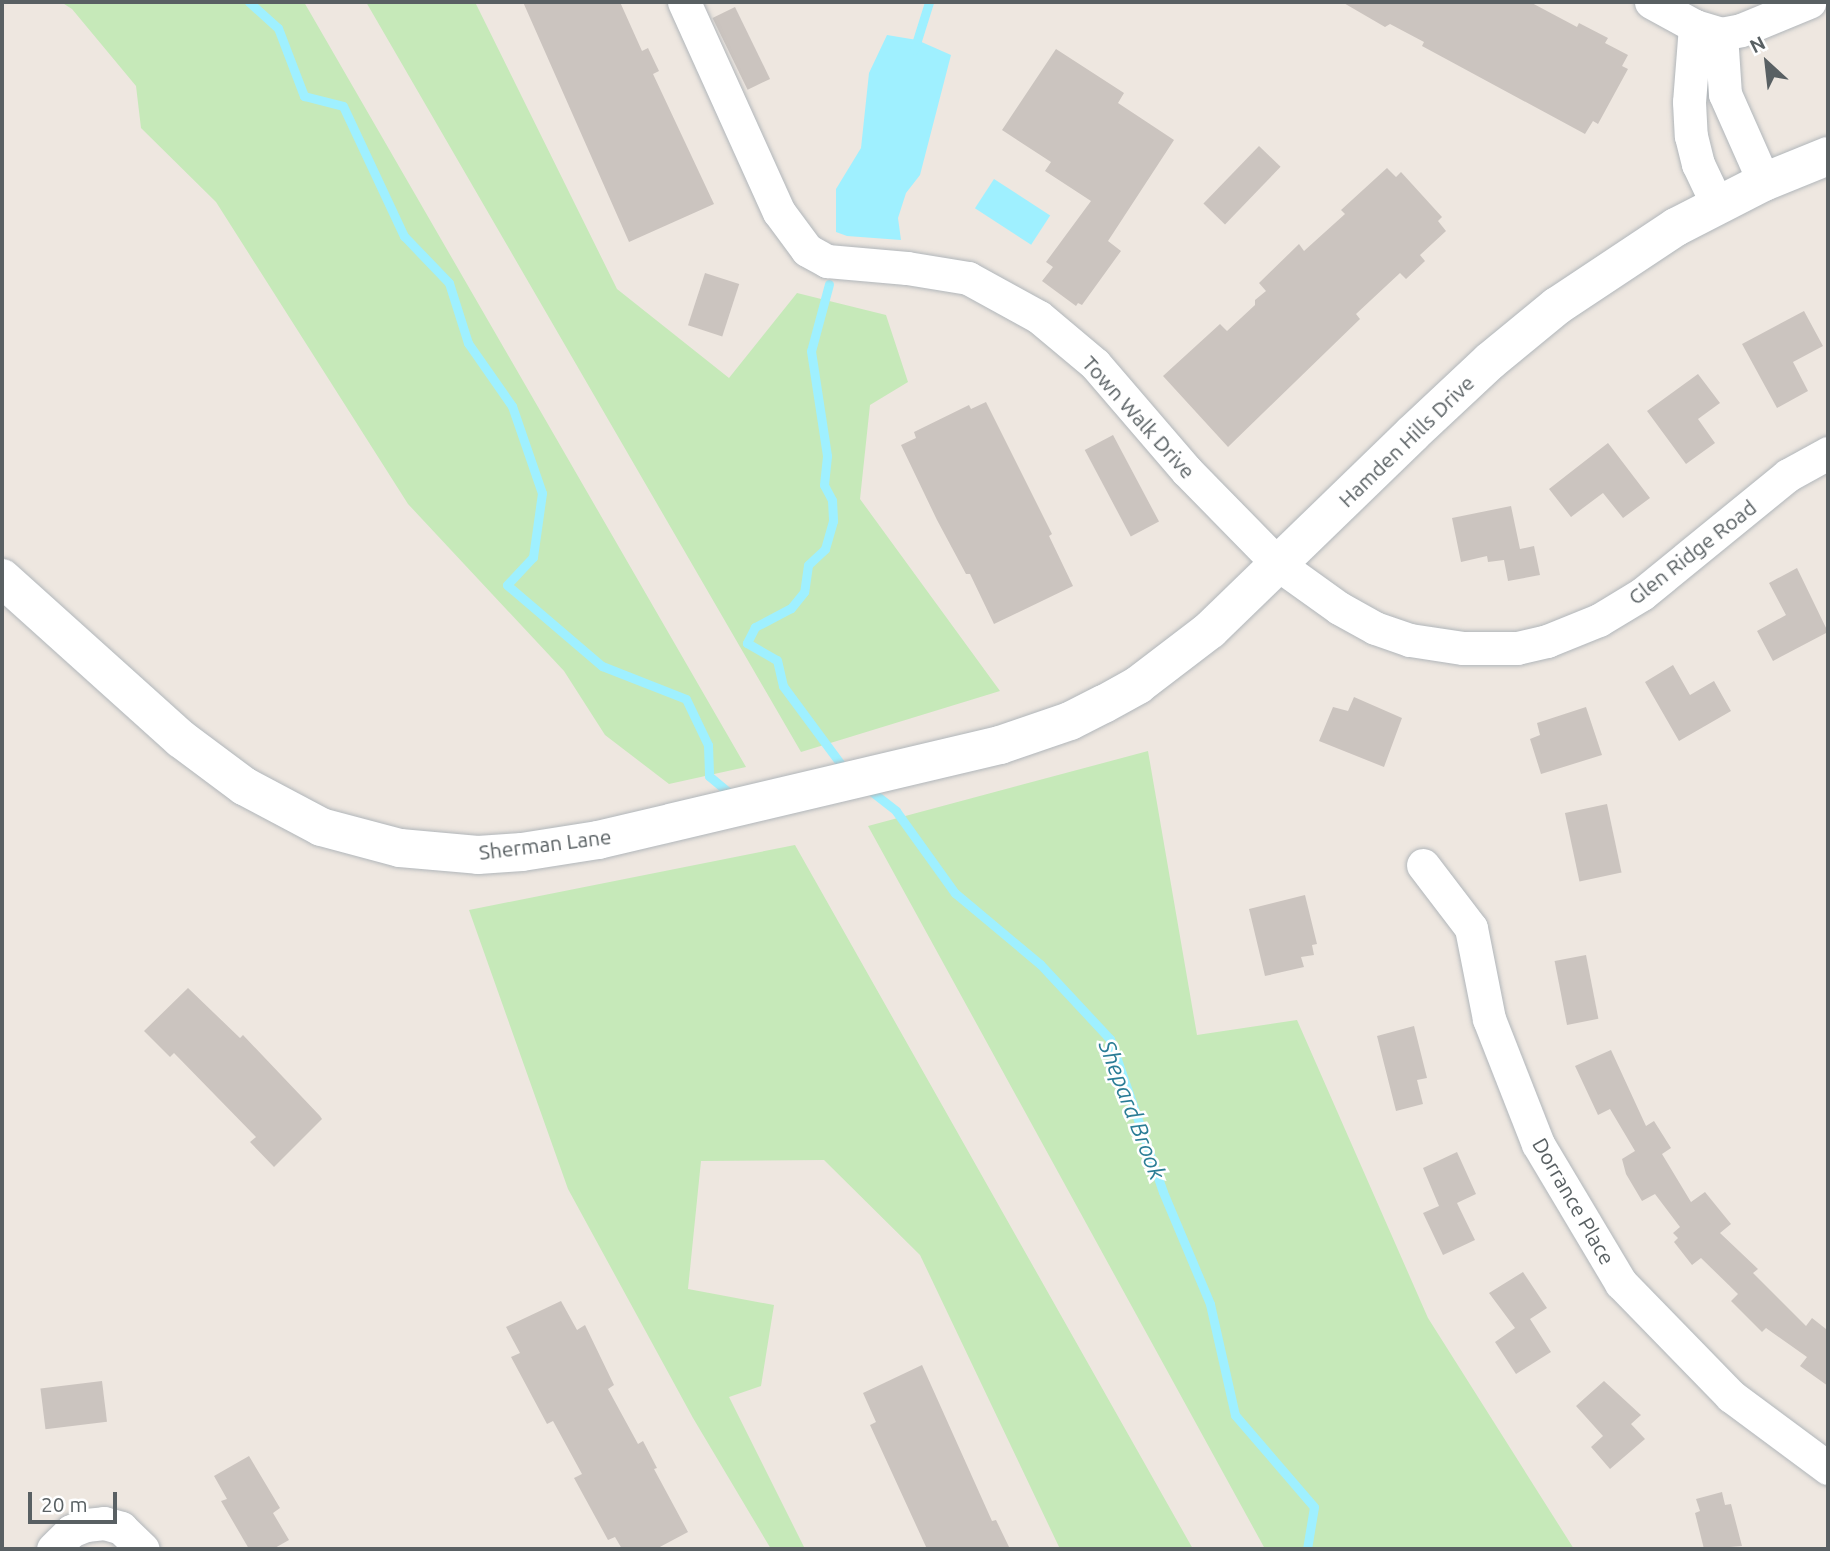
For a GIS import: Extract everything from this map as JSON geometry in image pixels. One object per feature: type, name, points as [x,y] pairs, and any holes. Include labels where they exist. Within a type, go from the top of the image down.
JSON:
[{"type":"street","name":"Town Walk Drive","points":[[684,2],[779,212],[807,250],[827,261],[907,268],[968,278],[1039,317],[1095,364],[1187,471],[1279,565]]},
{"type":"street","points":[[1651,2],[1708,30],[1753,25],[1809,2]]},
{"type":"street","points":[[1708,30],[1725,94],[1764,182]]},
{"type":"street","points":[[1708,30],[1689,102],[1691,136],[1698,164],[1717,204]]},
{"type":"street","name":"Hamden Hills Drive","points":[[1000,745],[1070,720],[1138,685],[1210,630],[1412,433],[1528,330],[1634,253],[1717,204],[1828,156]]},
{"type":"street","name":"Glen Ridge Road","points":[[1279,565],[1339,608],[1375,628],[1398,636],[1463,648],[1517,648],[1547,641],[1598,620],[1642,594],[1788,475],[1828,453]]},
{"type":"street","name":"Sherman Lane","points":[[2,578],[181,739],[244,786],[321,827],[400,848],[478,855],[522,852],[598,840],[1000,745]]},
{"type":"street","name":"Dorrance Place","points":[[1423,864],[1471,928],[1489,1019],[1538,1143],[1621,1283],[1731,1396],[1828,1468]]},
{"type":"street","points":[[53,1549],[71,1531],[86,1525],[104,1524],[121,1528],[143,1549]]},
{"type":"green space","points":[[61,2],[304,2],[746,767],[669,784],[605,735],[564,671],[408,504],[216,202],[141,128],[136,86],[72,9]]},
{"type":"green space","points":[[366,2],[475,2],[617,289],[729,378],[797,293],[886,315],[908,382],[870,405],[860,499],[1000,691],[801,752]]},
{"type":"green space","points":[[1148,751],[1197,1035],[1297,1020],[1428,1318],[1574,1549],[1265,1549],[868,826]]},
{"type":"green space","points":[[795,845],[1193,1549],[1060,1549],[920,1255],[824,1160],[701,1161],[688,1289],[774,1305],[761,1386],[729,1397],[805,1549],[771,1549],[693,1418],[568,1189],[469,910]]},
{"type":"water","points":[[887,35],[917,40],[951,55],[920,175],[906,193],[898,218],[901,240],[847,236],[836,232],[836,189],[861,148],[869,73]]},
{"type":"water","points":[[994,179],[1050,215],[1031,245],[975,208]]},
{"type":"building","points":[[523,2],[620,2],[642,51],[648,48],[659,71],[653,74],[714,204],[629,242]]},
{"type":"building","points":[[1342,2],[1530,2],[1577,27],[1579,23],[1608,38],[1605,43],[1628,55],[1622,66],[1628,69],[1598,124],[1593,121],[1585,134],[1422,46],[1424,42],[1390,24],[1385,27]]},
{"type":"building","points":[[735,7],[770,79],[748,90],[713,18]]},
{"type":"building","points":[[1056,49],[1124,93],[1118,103],[1174,140],[1108,241],[1121,251],[1082,305],[1078,303],[1076,306],[1042,281],[1053,267],[1046,262],[1091,201],[1045,171],[1051,162],[1002,130]]},
{"type":"building","points":[[1259,146],[1281,167],[1225,224],[1203,204]]},
{"type":"building","points":[[1387,168],[1396,177],[1401,172],[1442,217],[1438,221],[1446,231],[1420,255],[1425,261],[1406,279],[1400,273],[1356,314],[1360,319],[1228,447],[1163,376],[1220,324],[1227,331],[1255,305],[1255,300],[1266,291],[1259,283],[1299,244],[1304,251],[1345,214],[1341,210]]},
{"type":"building","points":[[705,273],[739,284],[722,336],[688,325]]},
{"type":"building","points":[[1804,311],[1823,346],[1793,362],[1808,391],[1777,408],[1742,344]]},
{"type":"building","points":[[1698,374],[1720,403],[1698,419],[1715,443],[1686,464],[1647,411]]},
{"type":"building","points":[[986,402],[1052,534],[1049,536],[1073,586],[994,624],[970,574],[966,574],[937,520],[901,445],[916,438],[914,432],[969,405],[971,409]]},
{"type":"building","points":[[1113,435],[1159,522],[1131,537],[1085,450]]},
{"type":"building","points":[[1608,443],[1650,498],[1623,518],[1603,493],[1571,517],[1549,489]]},
{"type":"building","points":[[1511,506],[1520,549],[1534,546],[1540,575],[1508,581],[1504,560],[1488,562],[1487,556],[1461,562],[1452,518]]},
{"type":"building","points":[[1797,568],[1828,632],[1773,661],[1757,631],[1786,615],[1769,583]]},
{"type":"building","points":[[1673,665],[1690,695],[1714,681],[1731,711],[1679,741],[1645,682]]},
{"type":"building","points":[[1354,697],[1402,718],[1384,767],[1319,741],[1333,707],[1348,711]]},
{"type":"building","points":[[1586,707],[1602,755],[1541,774],[1530,739],[1540,735],[1537,723]]},
{"type":"building","points":[[1607,804],[1622,872],[1579,881],[1565,813]]},
{"type":"building","points":[[1305,895],[1317,944],[1312,945],[1314,955],[1301,957],[1304,967],[1265,976],[1249,909]]},
{"type":"building","points":[[1586,955],[1598,1019],[1567,1025],[1555,961]]},
{"type":"building","points":[[188,988],[240,1038],[243,1035],[322,1119],[274,1167],[250,1142],[256,1137],[174,1053],[170,1057],[144,1031]]},
{"type":"building","points":[[1414,1026],[1427,1078],[1417,1080],[1423,1104],[1396,1111],[1377,1036]]},
{"type":"building","points":[[1611,1050],[1646,1126],[1654,1121],[1671,1148],[1662,1154],[1691,1202],[1705,1192],[1731,1224],[1720,1233],[1758,1269],[1753,1273],[1806,1326],[1812,1318],[1826,1329],[1828,1325],[1828,1386],[1800,1366],[1807,1357],[1766,1328],[1762,1332],[1731,1301],[1738,1294],[1701,1258],[1692,1265],[1674,1242],[1678,1238],[1673,1233],[1680,1227],[1655,1194],[1642,1201],[1626,1174],[1622,1159],[1635,1151],[1610,1109],[1598,1115],[1575,1066]]},
{"type":"building","points":[[1457,1152],[1476,1194],[1457,1203],[1475,1240],[1443,1255],[1423,1213],[1439,1206],[1423,1168]]},
{"type":"building","points":[[1523,1272],[1547,1308],[1530,1319],[1551,1352],[1516,1374],[1495,1342],[1515,1328],[1489,1293]]},
{"type":"building","points":[[561,1301],[577,1330],[585,1325],[614,1385],[608,1389],[638,1444],[643,1441],[657,1468],[654,1469],[688,1532],[656,1549],[622,1549],[615,1537],[608,1540],[574,1478],[582,1474],[553,1421],[547,1424],[511,1357],[520,1353],[506,1327]]},
{"type":"building","points":[[922,1365],[992,1521],[996,1520],[1010,1549],[927,1549],[870,1425],[876,1422],[863,1393]]},
{"type":"building","points":[[102,1381],[107,1422],[45,1429],[40,1389]]},
{"type":"building","points":[[1604,1381],[1641,1415],[1631,1424],[1645,1439],[1610,1469],[1591,1447],[1603,1436],[1576,1406]]},
{"type":"building","points":[[249,1456],[280,1508],[273,1513],[289,1540],[273,1549],[249,1549],[221,1501],[227,1499],[214,1476]]},
{"type":"building","points":[[1722,1492],[1725,1505],[1731,1504],[1742,1546],[1704,1549],[1695,1513],[1700,1511],[1696,1499]]},
{"type":"waterway","name":"Shepard Brook","points":[[249,2],[278,28],[304,96],[343,106],[404,236],[449,283],[468,343],[512,406],[542,493],[533,557],[507,585],[602,666],[686,699],[708,745],[709,776],[732,795]]},
{"type":"waterway","points":[[914,50],[929,2]]},
{"type":"waterway","points":[[829,284],[811,351],[827,456],[824,485],[832,500],[833,521],[825,549],[808,565],[804,592],[791,608],[755,627],[747,643],[777,660],[783,686],[846,771]]},
{"type":"waterway","name":"Shepard Brook","points":[[867,788],[896,811],[955,893],[1040,964],[1110,1039],[1163,1192],[1210,1304],[1235,1415],[1314,1507],[1307,1549]]}]
